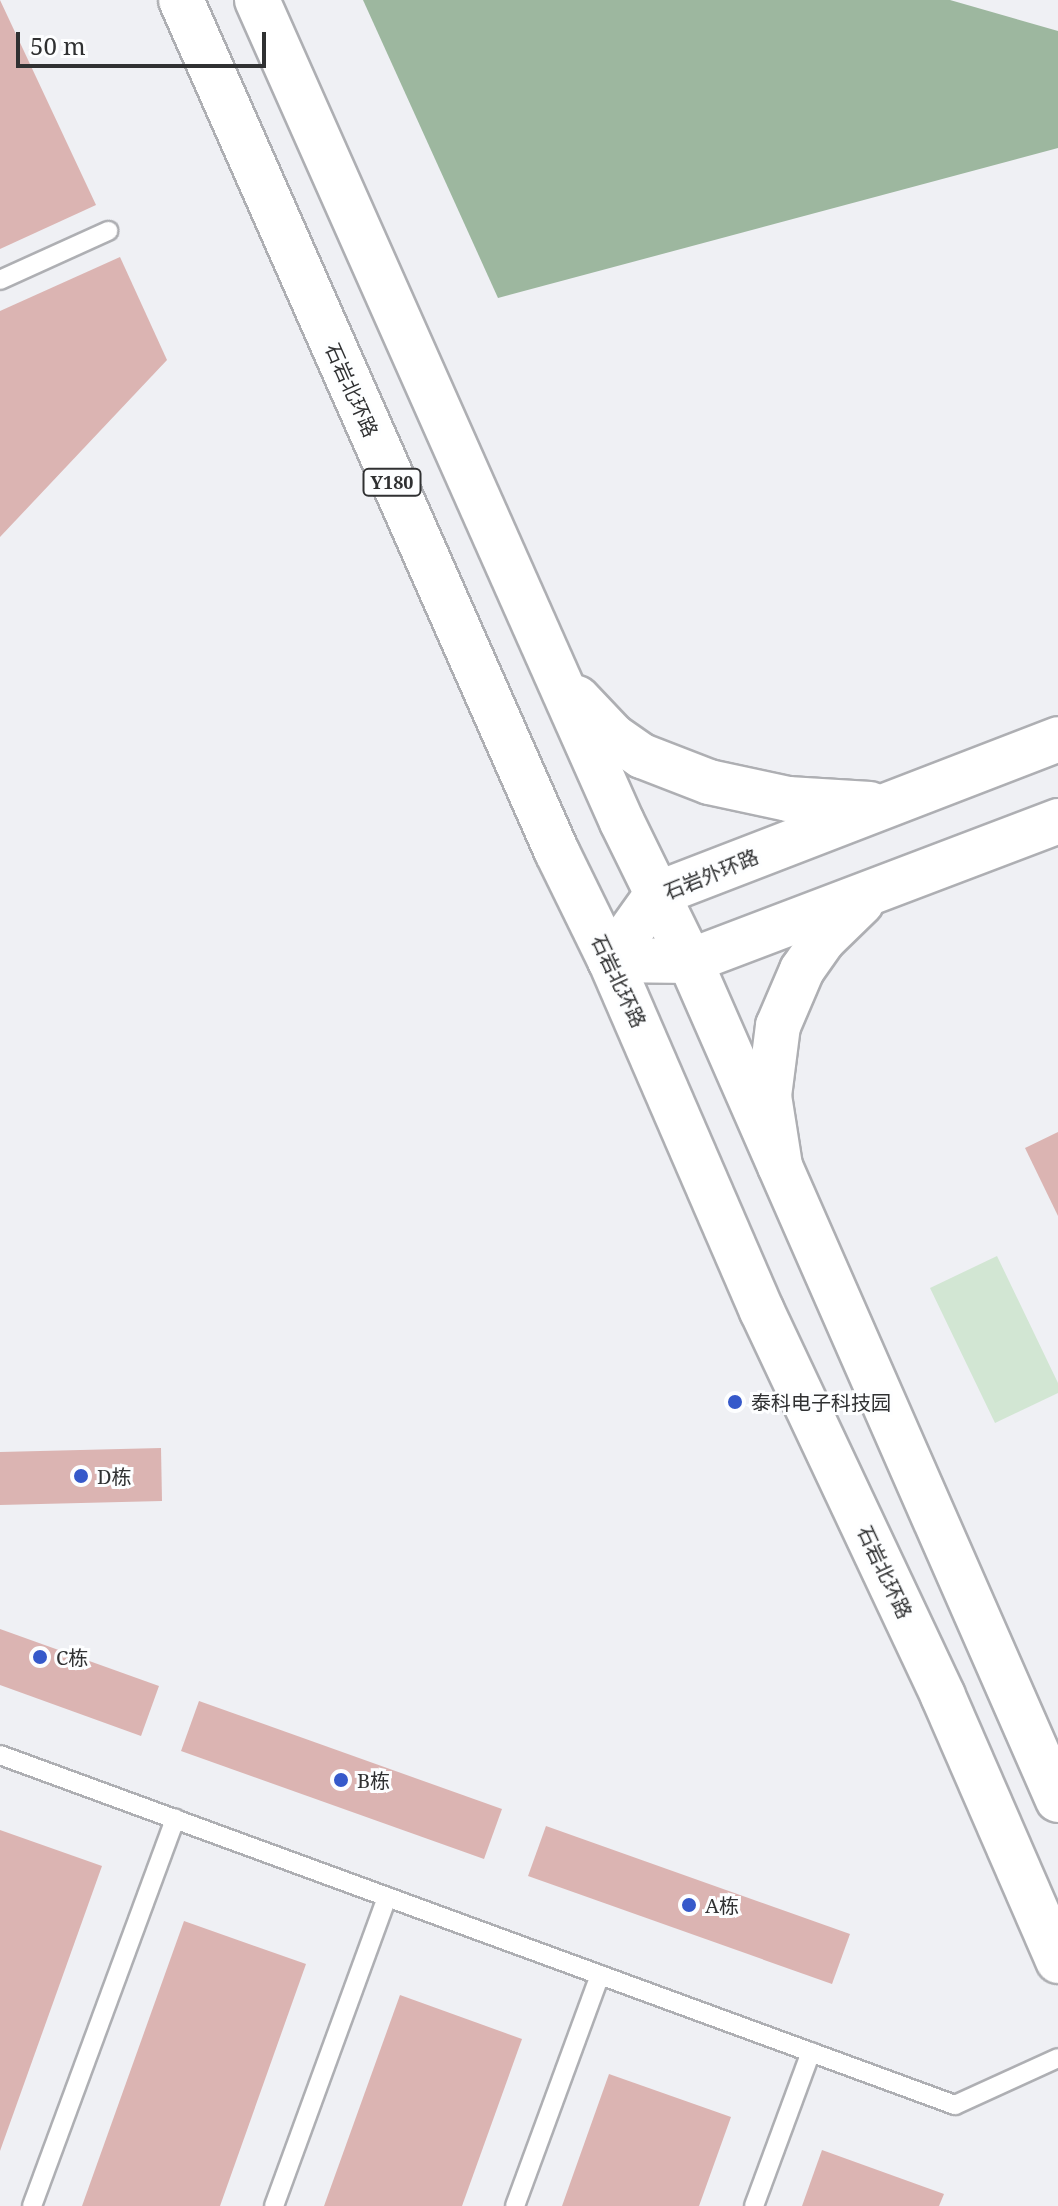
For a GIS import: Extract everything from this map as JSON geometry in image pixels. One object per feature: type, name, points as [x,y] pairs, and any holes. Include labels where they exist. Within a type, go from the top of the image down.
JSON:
[{"type":"main road","name":"石岩北环路","points":[[181,0],[551,837],[610,960],[762,1311],[943,1696],[1058,1961]]},
{"type":"main road","points":[[257,0],[552,665],[690,961],[1058,1800]]},
{"type":"main road","points":[[552,665],[589,713],[613,736],[642,756],[674,769],[732,788],[788,799],[863,805],[900,800]]},
{"type":"main road","name":"石岩外环路","points":[[610,960],[657,894],[1058,739]]},
{"type":"main road","points":[[610,960],[690,961],[1058,821]]},
{"type":"main road","points":[[780,1166],[769,1096],[772,1049],[786,1003],[824,939],[849,912],[879,890]]},
{"type":"lane","points":[[0,280],[108,231]]},
{"type":"lane","points":[[0,1755],[955,2105],[1058,2058]]},
{"type":"lane","points":[[32,2206],[175,1819]]},
{"type":"lane","points":[[274,2206],[387,1897]]},
{"type":"lane","points":[[515,2206],[600,1975]]},
{"type":"lane","points":[[754,2206],[811,2052]]},
{"type":"green space","points":[[363,0],[950,0],[1058,31],[1058,148],[498,298]]},
{"type":"green space","points":[[997,1256],[1058,1383],[1058,1393],[995,1423],[930,1288]]},
{"type":"building","points":[[0,0],[96,205],[0,249]]},
{"type":"building","points":[[120,257],[167,360],[0,537],[0,311]]},
{"type":"building","points":[[1058,1132],[1058,1216],[1025,1148]]},
{"type":"building","name":"D栋","points":[[161,1448],[162,1501],[0,1505],[0,1452]]},
{"type":"building","name":"C栋","points":[[0,1629],[159,1686],[141,1736],[0,1685]]},
{"type":"building","name":"B栋","points":[[199,1701],[502,1809],[484,1859],[181,1751]]},
{"type":"building","name":"A栋","points":[[546,1826],[850,1934],[832,1984],[528,1876]]},
{"type":"building","points":[[0,1830],[102,1866],[0,2151]]},
{"type":"building","points":[[184,1921],[306,1964],[220,2206],[82,2206]]},
{"type":"building","points":[[400,1995],[522,2039],[462,2206],[324,2206]]},
{"type":"building","points":[[609,2074],[731,2117],[699,2206],[562,2206]]},
{"type":"building","points":[[822,2150],[944,2194],[939,2206],[802,2206]]},
{"type":"place","name":"泰科电子科技园","points":[[735,1402]]},
{"type":"place","name":"D栋","points":[[81,1476]]},
{"type":"place","name":"C栋","points":[[40,1657]]},
{"type":"place","name":"B栋","points":[[341,1780]]},
{"type":"place","name":"A栋","points":[[689,1905]]}]
